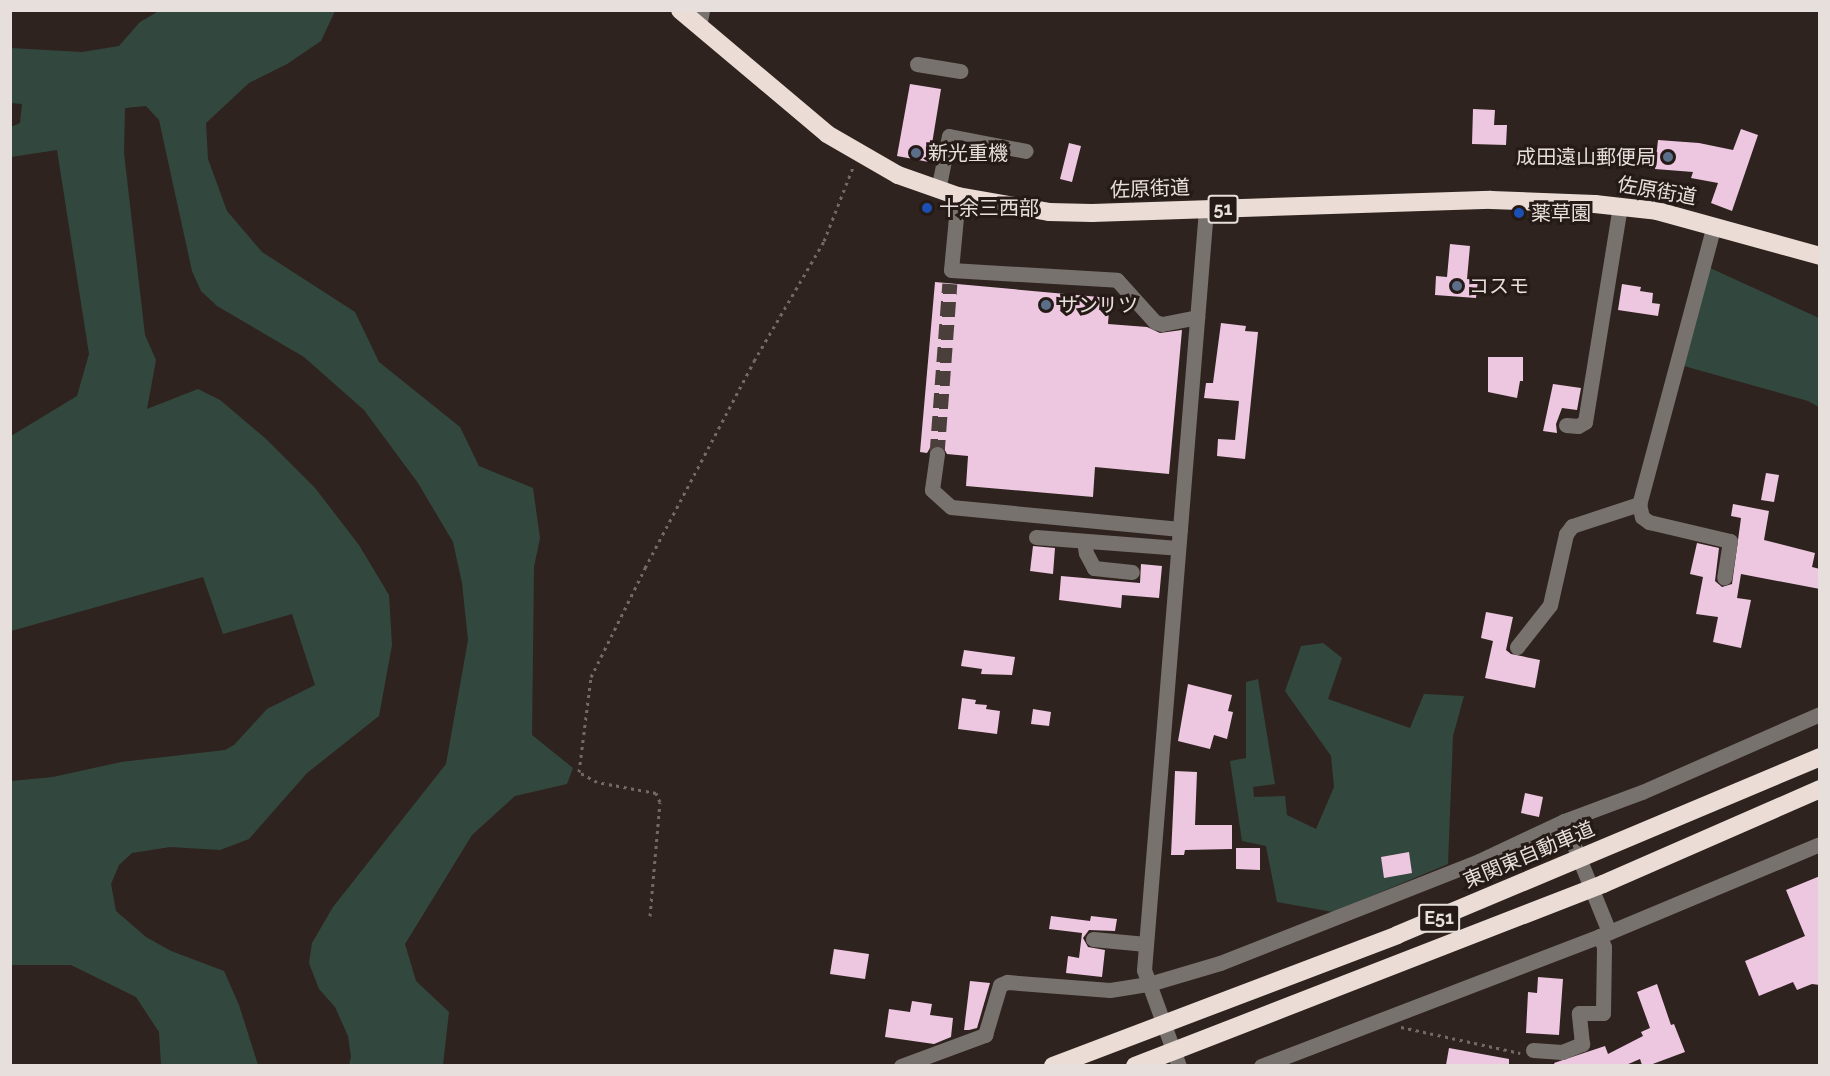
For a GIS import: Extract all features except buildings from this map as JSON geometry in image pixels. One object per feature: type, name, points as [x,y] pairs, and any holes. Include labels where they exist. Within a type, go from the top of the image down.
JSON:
[{"type":"highway","name":"佐原街道","points":[[680,10],[701,18],[827,134],[898,175],[958,196],[1049,212],[1206,210],[1491,200],[1620,207],[1656,211],[1714,225],[1820,256]]},
{"type":"highway","name":"東関東自動車道","points":[[1053,1065],[1397,935],[1820,757]]},
{"type":"highway","name":"E51","points":[[1135,1065],[1603,884],[1820,789]]},
{"type":"street","points":[[917,64],[960,71]]},
{"type":"street","points":[[938,190],[949,136],[1026,151]]},
{"type":"street","points":[[958,196],[950,277],[1117,280],[1155,322],[1162,324],[1197,317]]},
{"type":"street","points":[[1566,424],[1578,426],[1585,422],[1620,207]]},
{"type":"street","points":[[1179,1065],[1144,970],[1206,210]]},
{"type":"street","points":[[1714,225],[1639,504],[1642,517],[1649,522],[1731,541],[1724,578]]},
{"type":"street","points":[[937,454],[932,490],[951,507],[1180,529]]},
{"type":"street","points":[[1517,647],[1550,605],[1566,534],[1572,526],[1639,504]]},
{"type":"street","points":[[1036,537],[1178,548]]},
{"type":"street","points":[[1084,541],[1088,559],[1094,568],[1132,572]]},
{"type":"street","points":[[901,1065],[985,1035],[1000,985],[1007,982],[1110,990],[1151,989],[1322,925],[1566,826],[1820,714]]},
{"type":"street","points":[[1528,1052],[1562,1052],[1582,1044],[1579,1013],[1603,1013],[1605,929],[1566,826]]},
{"type":"street","points":[[1261,1065],[1394,1016],[1820,844]]},
{"type":"street","points":[[1093,939],[1146,944]]},
{"type":"path","points":[[650,916],[660,802],[656,793],[597,782],[579,772],[591,677],[645,568],[749,371],[824,241],[849,175],[860,154]]},
{"type":"path","points":[[1394,1016],[1402,1029],[1528,1052]]},
{"type":"green space","points":[[159,11],[335,11],[321,41],[287,64],[249,83],[206,123],[208,159],[227,211],[262,252],[355,312],[379,362],[460,427],[479,466],[533,488],[540,538],[534,567],[532,735],[573,768],[567,784],[515,796],[472,835],[405,944],[416,981],[449,1012],[443,1065],[349,1065],[351,1057],[348,1036],[335,1007],[319,989],[309,963],[312,943],[333,907],[446,764],[468,640],[462,583],[453,542],[418,483],[364,410],[304,357],[217,306],[201,291],[192,271],[159,120],[146,106],[125,108],[124,153],[145,335],[156,360],[147,409],[198,389],[220,400],[265,438],[315,488],[359,545],[389,595],[392,645],[379,716],[307,773],[249,839],[220,850],[170,847],[132,853],[119,865],[111,884],[116,911],[146,937],[171,951],[224,971],[239,1005],[258,1065],[161,1065],[159,1032],[136,997],[71,965],[11,965],[11,781],[53,777],[121,762],[225,750],[234,745],[267,709],[315,685],[292,614],[223,634],[203,577],[11,631],[11,436],[77,396],[89,354],[57,150],[11,157],[11,127],[20,123],[22,104],[11,103],[11,48],[82,52],[119,46],[140,22]]},
{"type":"green space","points":[[1710,268],[1819,318],[1819,407],[1808,401],[1684,366]]},
{"type":"green space","points":[[1323,643],[1342,658],[1328,699],[1410,728],[1424,694],[1464,696],[1453,736],[1448,864],[1333,912],[1277,902],[1266,846],[1242,841],[1230,761],[1246,758],[1246,682],[1258,679],[1275,784],[1253,787],[1254,797],[1285,796],[1287,815],[1316,829],[1334,787],[1331,756],[1285,691],[1301,646]]},
{"type":"tunnel","points":[[937,454],[950,283]]},
{"type":"place","name":"新光重機","points":[[916,153]]},
{"type":"place","name":"成田遠山郵便局","points":[[1668,157]]},
{"type":"place","name":"十余三西部","points":[[927,208]]},
{"type":"place","name":"薬草園","points":[[1519,213]]},
{"type":"place","name":"コスモ","points":[[1457,286]]},
{"type":"place","name":"サンリツ","points":[[1046,305]]}]
